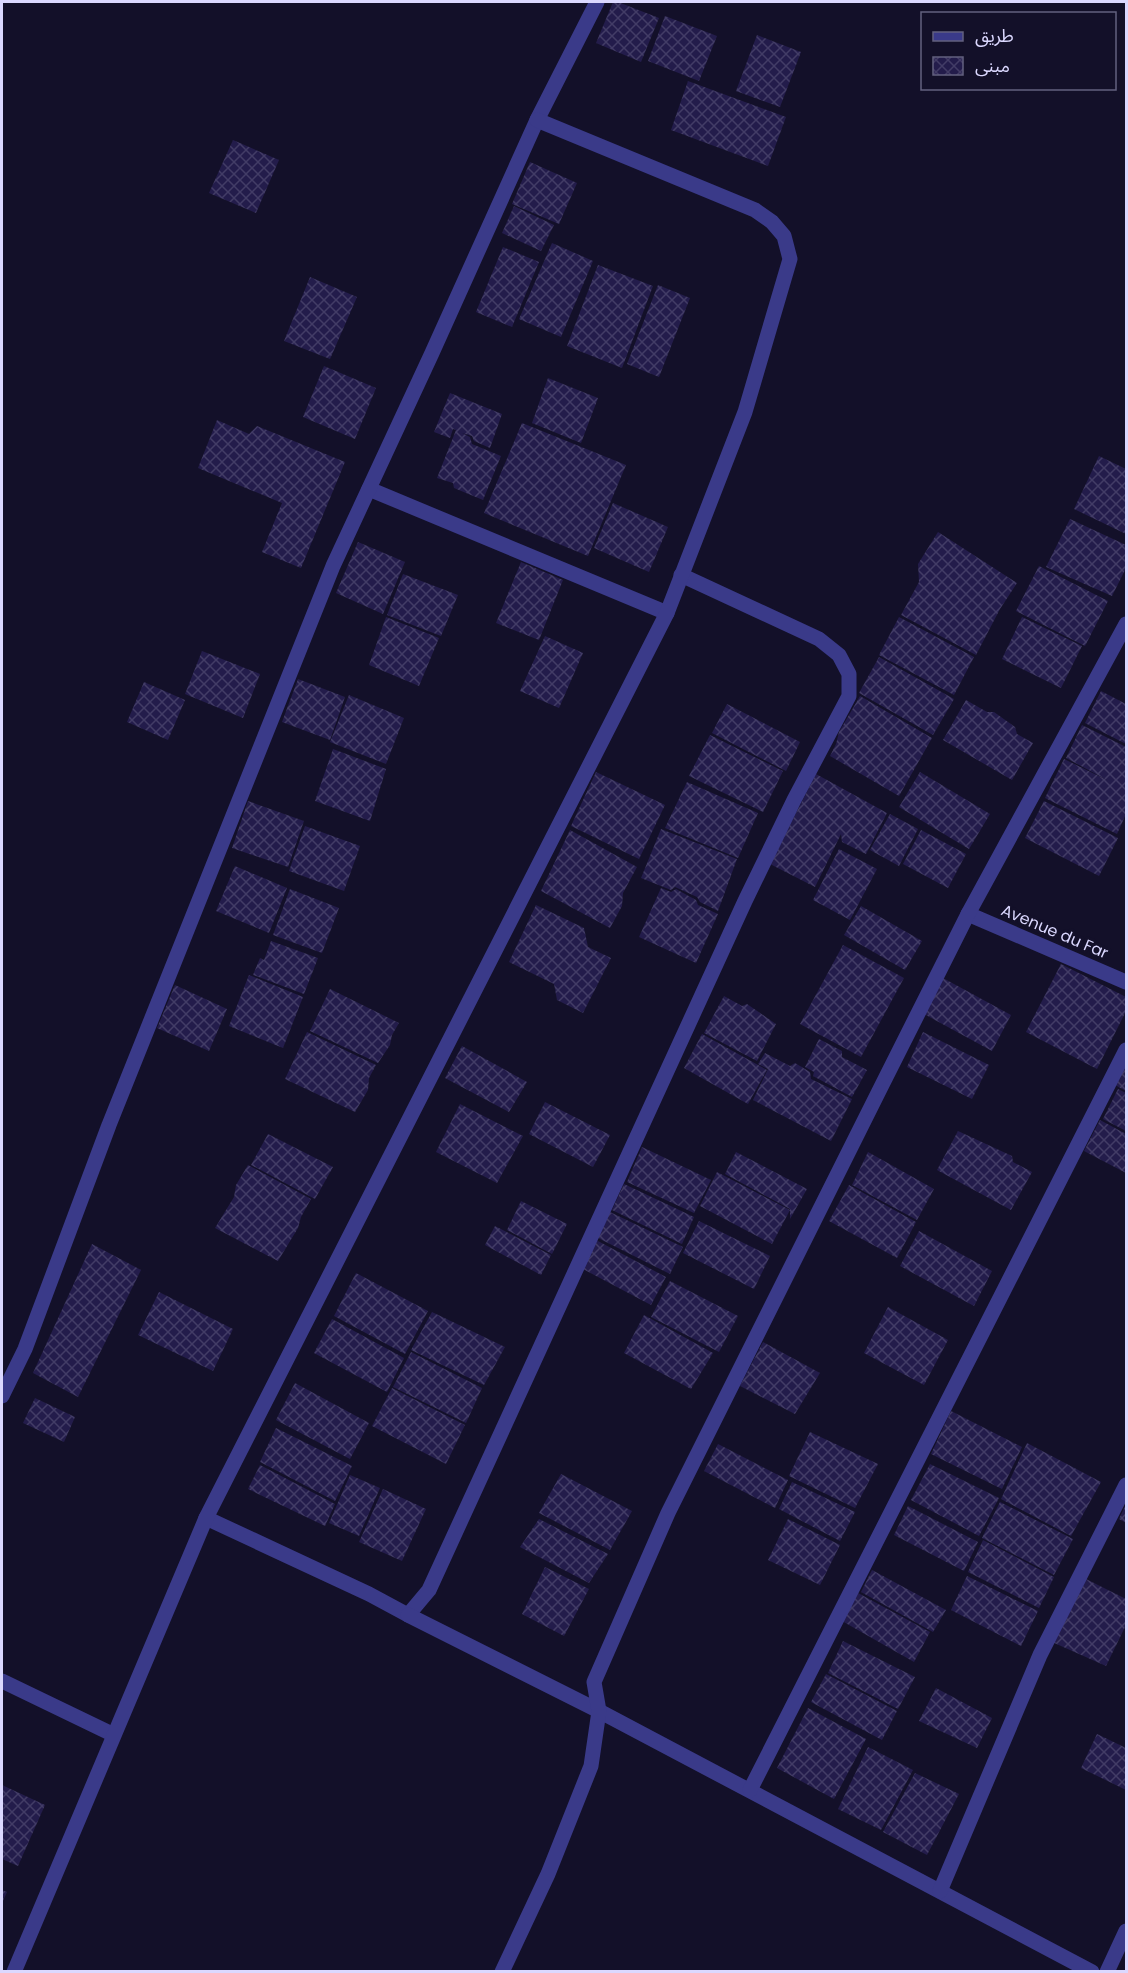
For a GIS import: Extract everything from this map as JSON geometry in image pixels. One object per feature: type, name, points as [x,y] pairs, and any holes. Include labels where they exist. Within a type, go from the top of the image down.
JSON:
[{"type":"street","points":[[2,1396],[25,1348],[109,1125],[333,566],[537,120],[597,2]]},
{"type":"street","points":[[14,1971],[112,1734],[206,1518],[667,613],[745,412],[790,259],[784,236],[772,222],[755,210],[537,120]]},
{"type":"street","points":[[369,489],[667,613]]},
{"type":"street","points":[[408,1615],[429,1590],[745,901],[794,800],[849,696],[849,674],[839,655],[819,639],[681,575]]},
{"type":"street","points":[[502,1971],[548,1874],[591,1766],[599,1711],[594,1682],[668,1512],[968,915],[1126,624]]},
{"type":"street","name":"Avenue du Far","points":[[968,915],[1126,982]]},
{"type":"street","points":[[750,1790],[1126,1050]]},
{"type":"street","points":[[940,1891],[1040,1655],[1126,1485]]},
{"type":"street","points":[[206,1518],[369,1594],[599,1711],[1092,1971]]},
{"type":"street","points":[[2,1682],[112,1734]]},
{"type":"street","points":[[1107,1971],[1126,1931]]},
{"type":"building","points":[[613,2],[659,18],[641,62],[596,43]]},
{"type":"building","points":[[665,16],[717,36],[699,81],[648,61]]},
{"type":"building","points":[[757,35],[801,52],[780,107],[736,91]]},
{"type":"building","points":[[688,81],[786,117],[768,166],[671,130]]},
{"type":"building","points":[[233,140],[279,160],[256,213],[209,193]]},
{"type":"building","points":[[530,162],[577,183],[559,224],[512,204]]},
{"type":"building","points":[[514,206],[554,225],[541,251],[502,233]]},
{"type":"building","points":[[552,243],[593,261],[561,337],[519,319]]},
{"type":"building","points":[[503,247],[539,262],[512,327],[476,312]]},
{"type":"building","points":[[598,265],[653,286],[622,368],[567,346]]},
{"type":"building","points":[[310,277],[357,297],[330,359],[284,341]]},
{"type":"building","points":[[658,285],[690,298],[659,377],[627,364]]},
{"type":"building","points":[[324,366],[376,388],[355,439],[303,417]]},
{"type":"building","points":[[548,378],[598,398],[581,443],[532,423]]},
{"type":"building","points":[[450,393],[502,414],[490,448],[474,441],[472,436],[462,433],[470,437],[472,444],[501,456],[483,500],[454,488],[453,483],[437,478],[456,430],[453,429],[450,438],[434,432]]},
{"type":"building","points":[[217,420],[249,434],[257,426],[345,462],[301,568],[262,552],[282,503],[198,468]]},
{"type":"building","points":[[522,423],[626,465],[588,556],[484,513]]},
{"type":"building","points":[[1099,456],[1126,469],[1126,534],[1074,509]]},
{"type":"building","points":[[613,503],[668,527],[649,572],[594,548]]},
{"type":"building","points":[[1070,519],[1126,545],[1126,568],[1112,596],[1046,567]]},
{"type":"building","points":[[938,532],[1017,583],[1000,609],[976,655],[901,615],[919,582],[918,564]]},
{"type":"building","points":[[358,542],[405,562],[383,614],[336,593]]},
{"type":"building","points":[[521,562],[563,580],[539,640],[496,623]]},
{"type":"building","points":[[1039,566],[1108,601],[1085,646],[1016,611]]},
{"type":"building","points":[[403,574],[458,595],[441,636],[387,615]]},
{"type":"building","points":[[386,617],[439,638],[419,686],[369,665]]},
{"type":"building","points":[[899,617],[974,657],[954,695],[879,655]]},
{"type":"building","points":[[1022,617],[1082,646],[1061,688],[1002,659]]},
{"type":"building","points":[[545,636],[583,653],[559,708],[520,691]]},
{"type":"building","points":[[202,651],[260,674],[243,718],[185,694]]},
{"type":"building","points":[[879,657],[954,699],[933,735],[859,693]]},
{"type":"building","points":[[298,679],[345,697],[330,740],[282,722]]},
{"type":"building","points":[[144,682],[185,700],[168,740],[127,722]]},
{"type":"building","points":[[1101,691],[1126,704],[1126,744],[1085,723]]},
{"type":"building","points":[[349,695],[404,718],[386,764],[330,742]]},
{"type":"building","points":[[860,696],[932,738],[899,796],[830,756],[839,732]]},
{"type":"building","points":[[966,700],[987,712],[994,712],[1015,727],[1017,734],[1033,743],[1012,780],[943,740]]},
{"type":"building","points":[[727,704],[800,742],[786,771],[712,733]]},
{"type":"building","points":[[1082,725],[1126,747],[1126,814],[1117,834],[1045,798],[1064,759],[1109,781],[1066,758]]},
{"type":"building","points":[[710,735],[783,771],[763,812],[689,776]]},
{"type":"building","points":[[333,749],[386,769],[370,821],[315,801]]},
{"type":"building","points":[[596,772],[665,805],[639,859],[571,826]]},
{"type":"building","points":[[920,772],[990,814],[969,849],[899,807]]},
{"type":"building","points":[[816,774],[887,813],[866,854],[842,842],[841,834],[815,887],[770,864]]},
{"type":"building","points":[[687,782],[758,813],[738,858],[665,828]]},
{"type":"building","points":[[248,801],[304,821],[288,867],[232,848]]},
{"type":"building","points":[[1044,801],[1118,838],[1099,876],[1025,838]]},
{"type":"building","points":[[890,814],[918,829],[899,866],[870,850]]},
{"type":"building","points":[[305,826],[360,846],[344,891],[289,871]]},
{"type":"building","points":[[661,829],[737,859],[718,911],[700,902],[697,897],[675,887],[671,890],[641,878]]},
{"type":"building","points":[[570,830],[637,867],[623,893],[622,906],[610,928],[541,891]]},
{"type":"building","points":[[921,830],[966,854],[948,888],[903,864]]},
{"type":"building","points":[[839,849],[877,869],[850,920],[813,900]]},
{"type":"building","points":[[235,866],[287,888],[269,933],[216,911]]},
{"type":"building","points":[[661,888],[671,892],[676,889],[696,900],[698,905],[718,914],[696,963],[639,937]]},
{"type":"building","points":[[290,889],[339,908],[322,953],[273,935]]},
{"type":"building","points":[[536,905],[584,928],[588,947],[611,958],[583,1013],[557,1000],[554,984],[509,962]]},
{"type":"building","points":[[861,906],[922,941],[905,970],[844,935]]},
{"type":"building","points":[[271,941],[318,958],[304,994],[253,975],[260,958],[264,960]]},
{"type":"building","points":[[843,945],[904,978],[861,1057],[800,1024]]},
{"type":"building","points":[[1061,964],[1126,997],[1126,1011],[1097,1069],[1026,1032]]},
{"type":"building","points":[[249,975],[303,997],[283,1048],[229,1026]]},
{"type":"building","points":[[943,978],[1011,1015],[992,1051],[924,1014]]},
{"type":"building","points":[[175,985],[227,1009],[209,1051],[157,1028]]},
{"type":"building","points":[[330,989],[399,1023],[392,1035],[390,1045],[378,1063],[310,1031]]},
{"type":"building","points":[[724,996],[742,1006],[747,1004],[776,1024],[757,1061],[704,1033]]},
{"type":"building","points":[[307,1032],[376,1065],[369,1078],[368,1090],[355,1112],[285,1079]]},
{"type":"building","points":[[923,1032],[989,1065],[972,1099],[907,1067]]},
{"type":"building","points":[[702,1034],[767,1070],[748,1104],[684,1068]]},
{"type":"building","points":[[819,1039],[842,1051],[842,1057],[867,1070],[852,1097],[813,1076],[814,1072],[805,1067]]},
{"type":"building","points":[[462,1046],[527,1082],[509,1112],[445,1078]]},
{"type":"building","points":[[765,1053],[790,1066],[795,1063],[810,1072],[811,1079],[852,1099],[831,1141],[753,1100],[768,1069],[758,1064]]},
{"type":"building","points":[[1126,1063],[1126,1091],[1115,1085]]},
{"type":"building","points":[[1118,1089],[1126,1093],[1126,1131],[1103,1119]]},
{"type":"building","points":[[545,1102],[610,1135],[593,1167],[529,1134]]},
{"type":"building","points":[[460,1104],[523,1136],[497,1183],[436,1152]]},
{"type":"building","points":[[1100,1120],[1126,1134],[1126,1173],[1084,1151]]},
{"type":"building","points":[[958,1131],[1012,1156],[1013,1162],[1032,1172],[1011,1210],[937,1170]]},
{"type":"building","points":[[268,1134],[333,1167],[315,1199],[251,1165]]},
{"type":"building","points":[[642,1147],[711,1180],[694,1213],[627,1182]]},
{"type":"building","points":[[736,1152],[807,1189],[790,1219],[790,1209],[725,1174]]},
{"type":"building","points":[[868,1152],[934,1189],[917,1220],[852,1185]]},
{"type":"building","points":[[248,1165],[311,1199],[298,1228],[278,1261],[215,1228],[234,1197],[236,1185]]},
{"type":"building","points":[[717,1172],[790,1210],[772,1244],[700,1206]]},
{"type":"building","points":[[624,1184],[694,1217],[682,1244],[612,1210]]},
{"type":"building","points":[[849,1185],[916,1222],[897,1258],[829,1221]]},
{"type":"building","points":[[521,1201],[567,1224],[552,1254],[507,1230]]},
{"type":"building","points":[[610,1212],[683,1247],[670,1274],[598,1238]]},
{"type":"building","points":[[699,1221],[770,1256],[754,1289],[683,1253]]},
{"type":"building","points":[[495,1226],[551,1255],[541,1275],[485,1245]]},
{"type":"building","points":[[919,1231],[992,1271],[974,1306],[900,1266]]},
{"type":"building","points":[[596,1240],[666,1277],[651,1305],[581,1268]]},
{"type":"building","points":[[92,1244],[141,1270],[78,1397],[33,1373]]},
{"type":"building","points":[[356,1273],[428,1311],[405,1354],[334,1316]]},
{"type":"building","points":[[670,1281],[738,1316],[719,1352],[651,1317]]},
{"type":"building","points":[[159,1292],[233,1329],[213,1371],[138,1335]]},
{"type":"building","points":[[888,1307],[948,1340],[924,1385],[864,1353]]},
{"type":"building","points":[[432,1312],[505,1347],[484,1385],[411,1350]]},
{"type":"building","points":[[644,1315],[713,1353],[691,1389],[624,1353]]},
{"type":"building","points":[[332,1319],[404,1358],[387,1392],[314,1353]]},
{"type":"building","points":[[763,1342],[820,1373],[795,1414],[740,1386]]},
{"type":"building","points":[[411,1352],[482,1388],[466,1423],[393,1387]]},
{"type":"building","points":[[295,1383],[369,1423],[350,1459],[276,1420]]},
{"type":"building","points":[[392,1388],[465,1425],[446,1464],[372,1426]]},
{"type":"building","points":[[35,1398],[75,1417],[64,1442],[23,1423]]},
{"type":"building","points":[[951,1411],[1022,1447],[1002,1489],[931,1454]]},
{"type":"building","points":[[276,1428],[352,1466],[335,1501],[260,1462]]},
{"type":"building","points":[[810,1432],[878,1464],[855,1508],[789,1476]]},
{"type":"building","points":[[1027,1443],[1101,1482],[1071,1536],[1001,1499]]},
{"type":"building","points":[[718,1444],[788,1480],[775,1508],[704,1471]]},
{"type":"building","points":[[930,1464],[999,1498],[979,1536],[911,1500]]},
{"type":"building","points":[[260,1465],[335,1504],[325,1526],[248,1489]]},
{"type":"building","points":[[561,1474],[632,1511],[610,1550],[539,1513]]},
{"type":"building","points":[[350,1475],[380,1488],[359,1536],[329,1523]]},
{"type":"building","points":[[792,1482],[855,1512],[840,1541],[779,1509]]},
{"type":"building","points":[[383,1489],[426,1509],[402,1561],[359,1542]]},
{"type":"building","points":[[1000,1502],[1073,1539],[1054,1575],[982,1538]]},
{"type":"building","points":[[1126,1504],[1126,1523],[1119,1519]]},
{"type":"building","points":[[908,1506],[978,1542],[964,1571],[894,1535]]},
{"type":"building","points":[[539,1519],[608,1554],[589,1583],[520,1547]]},
{"type":"building","points":[[788,1519],[840,1545],[820,1585],[768,1560]]},
{"type":"building","points":[[983,1540],[1054,1577],[1039,1608],[968,1572]]},
{"type":"building","points":[[545,1567],[589,1589],[564,1636],[522,1614]]},
{"type":"building","points":[[872,1570],[946,1610],[933,1632],[861,1592]]},
{"type":"building","points":[[967,1576],[1038,1611],[1021,1646],[951,1610]]},
{"type":"building","points":[[1084,1578],[1126,1599],[1126,1625],[1106,1666],[1052,1642]]},
{"type":"building","points":[[858,1593],[930,1632],[914,1662],[842,1621]]},
{"type":"building","points":[[843,1641],[915,1677],[898,1709],[828,1673]]},
{"type":"building","points":[[826,1674],[897,1711],[882,1740],[811,1702]]},
{"type":"building","points":[[936,1688],[992,1718],[977,1748],[919,1721]]},
{"type":"building","points":[[808,1708],[866,1739],[834,1799],[777,1768]]},
{"type":"building","points":[[1097,1734],[1126,1748],[1126,1790],[1081,1768]]},
{"type":"building","points":[[868,1747],[913,1770],[881,1830],[838,1809]]},
{"type":"building","points":[[915,1773],[959,1794],[927,1855],[883,1832]]},
{"type":"building","points":[[2,1785],[45,1805],[18,1866],[2,1859]]},
{"type":"building","points":[[2,1890],[7,1892],[2,1903]]}]
